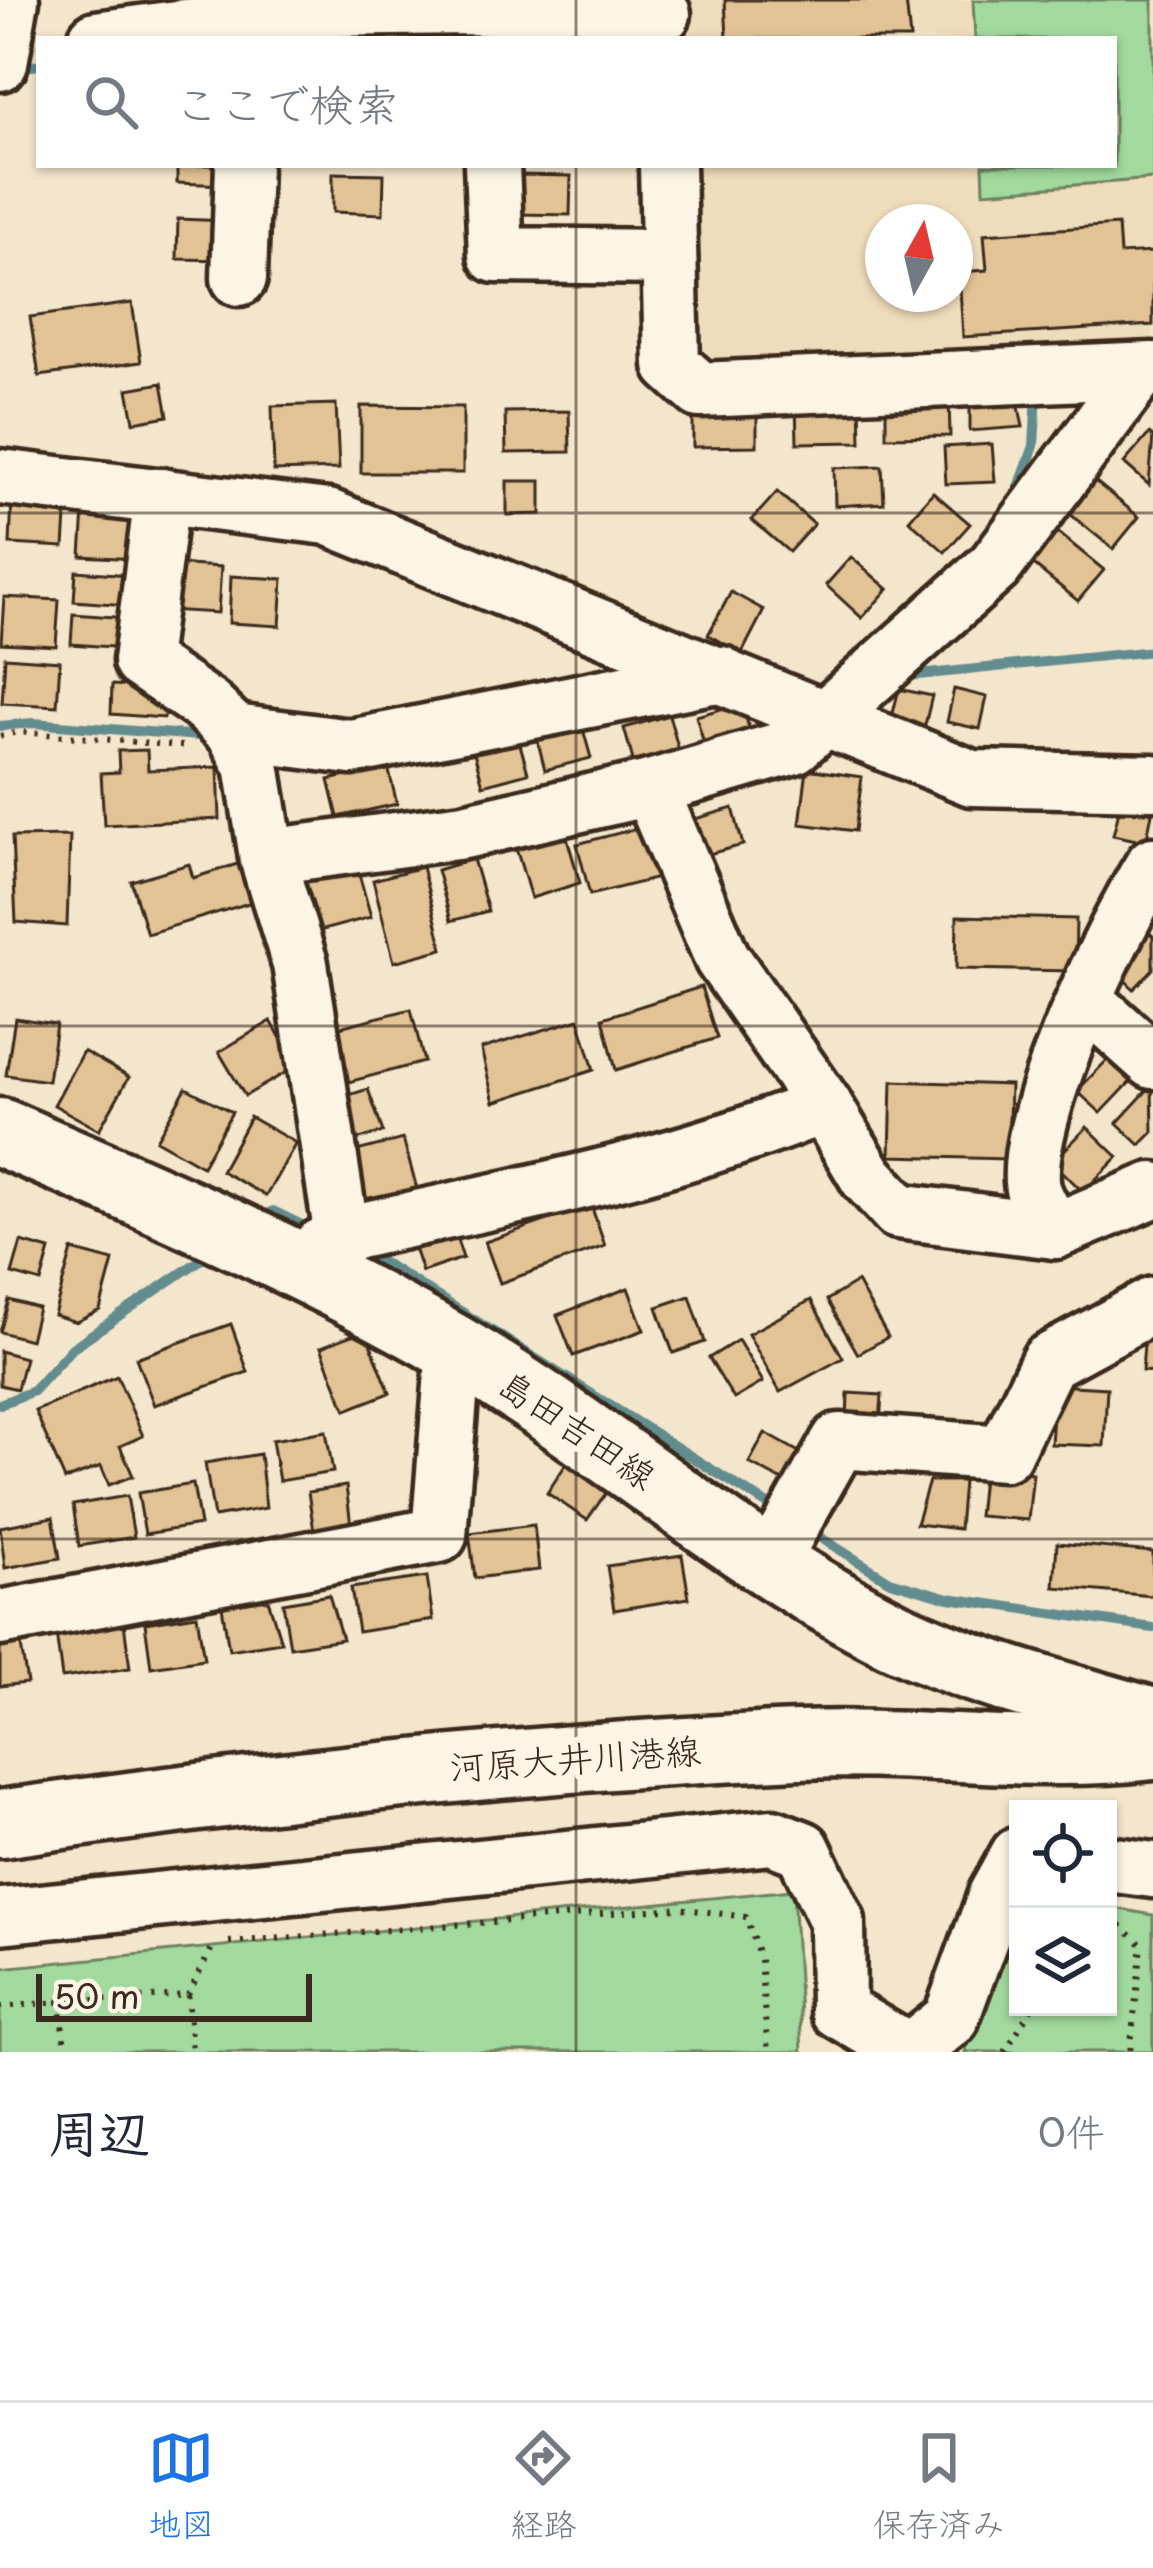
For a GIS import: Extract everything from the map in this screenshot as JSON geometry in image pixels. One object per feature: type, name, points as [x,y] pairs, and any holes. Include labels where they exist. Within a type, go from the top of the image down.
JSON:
[{"type":"main road","name":"島田吉田線","points":[[0,1132],[290,1260],[454,1348],[772,1561],[893,1634],[997,1676],[1153,1722]]},
{"type":"main road","name":"河原大井川港線","points":[[0,1824],[232,1790],[507,1761],[803,1745],[1103,1752],[1153,1746]]},
{"type":"street","points":[[103,36],[165,14],[248,29],[317,9],[486,23],[663,18]]},
{"type":"street","points":[[239,278],[243,168]]},
{"type":"street","points":[[492,168],[496,255],[669,257]]},
{"type":"street","points":[[667,168],[672,365],[700,390],[1146,370]]},
{"type":"street","points":[[267,857],[464,832],[650,788],[794,746],[994,566],[1146,370]]},
{"type":"street","points":[[0,477],[328,517],[973,778],[1153,782]]},
{"type":"street","points":[[161,496],[141,661],[207,706],[239,742],[300,964],[339,1217],[354,1232]]},
{"type":"street","points":[[239,742],[351,747],[721,674]]},
{"type":"street","points":[[650,788],[722,958],[824,1105],[867,1177],[898,1211],[1055,1231],[1153,1190]]},
{"type":"street","points":[[1055,1231],[1031,1187],[1034,1142],[1090,981],[1153,865]]},
{"type":"street","points":[[1086,1001],[1153,1061]]},
{"type":"street","points":[[290,1260],[354,1232],[631,1170],[765,1130],[824,1105]]},
{"type":"street","points":[[772,1561],[839,1441],[1004,1453],[1048,1362],[1153,1305]]},
{"type":"street","points":[[0,1618],[439,1534],[454,1348]]},
{"type":"street","points":[[0,1916],[772,1837],[803,1849],[837,1922],[838,2010],[910,2052],[951,2019],[996,1894],[1009,1871]]},
{"type":"street","points":[[1117,1865],[1153,1870]]},
{"type":"path","points":[[0,736],[20,732],[239,742]]},
{"type":"path","points":[[192,2052],[188,1995],[212,1943],[678,1908],[746,1917],[760,1959],[768,2052]]},
{"type":"path","points":[[1117,1926],[1142,1945],[1130,2052]]},
{"type":"path","points":[[0,2007],[188,1995]]},
{"type":"path","points":[[59,2002],[66,2052]]},
{"type":"path","points":[[1005,2052],[1027,2016]]},
{"type":"shaded area","points":[[676,0],[1153,0],[1153,355],[694,373],[682,168],[1117,168],[1117,36],[677,36]]},
{"type":"green space","points":[[973,0],[1153,0],[1153,179],[984,192],[983,168],[1117,168],[1117,36],[975,36]]},
{"type":"green space","points":[[793,1890],[802,2052],[0,2052],[0,1968]]},
{"type":"green space","points":[[1117,1909],[1153,1915],[1153,2052],[965,2052],[1009,1925],[1009,2016],[1117,2016]]},
{"type":"building","points":[[725,0],[906,0],[910,36],[727,36]]},
{"type":"building","points":[[177,168],[228,168],[227,185],[177,183]]},
{"type":"building","points":[[333,173],[384,174],[383,214],[333,212]]},
{"type":"building","points":[[520,175],[571,176],[570,215],[519,214]]},
{"type":"building","points":[[178,219],[228,221],[227,260],[177,259]]},
{"type":"building","points":[[1118,225],[1120,254],[1153,252],[1153,325],[963,337],[961,312],[973,312],[973,271],[987,270],[984,234]]},
{"type":"building","points":[[132,303],[141,362],[39,376],[30,317]]},
{"type":"building","points":[[162,383],[168,416],[134,422],[128,389]]},
{"type":"building","points":[[970,390],[1016,392],[1023,427],[970,431]]},
{"type":"building","points":[[949,396],[950,436],[886,437],[886,397]]},
{"type":"building","points":[[860,401],[861,442],[797,443],[796,402]]},
{"type":"building","points":[[336,404],[339,469],[274,471],[272,406]]},
{"type":"building","points":[[757,405],[757,446],[693,447],[693,406]]},
{"type":"building","points":[[361,406],[463,407],[463,473],[361,473]]},
{"type":"building","points":[[569,411],[570,452],[506,453],[505,412]]},
{"type":"building","points":[[1149,434],[1153,437],[1149,485],[1124,463]]},
{"type":"building","points":[[992,444],[995,482],[946,484],[944,447]]},
{"type":"building","points":[[882,466],[884,503],[835,506],[834,468]]},
{"type":"building","points":[[1085,473],[1139,517],[1113,549],[1059,505]]},
{"type":"building","points":[[507,481],[541,481],[541,514],[507,515]]},
{"type":"building","points":[[777,492],[814,524],[789,552],[752,520]]},
{"type":"building","points":[[933,492],[970,524],[945,552],[909,520]]},
{"type":"building","points":[[12,499],[67,501],[64,547],[10,544]]},
{"type":"building","points":[[84,511],[139,514],[136,559],[81,556]]},
{"type":"building","points":[[1050,526],[1104,570],[1078,601],[1024,557]]},
{"type":"building","points":[[851,557],[888,589],[862,618],[826,585]]},
{"type":"building","points":[[169,564],[221,567],[218,613],[166,610]]},
{"type":"building","points":[[76,571],[129,575],[127,605],[74,601]]},
{"type":"building","points":[[231,576],[283,579],[280,626],[229,623]]},
{"type":"building","points":[[731,592],[764,610],[742,653],[708,635]]},
{"type":"building","points":[[4,597],[59,600],[56,646],[1,643]]},
{"type":"building","points":[[73,614],[127,618],[125,648],[71,644]]},
{"type":"building","points":[[5,657],[60,661],[57,706],[2,703]]},
{"type":"building","points":[[112,685],[166,688],[164,718],[111,714]]},
{"type":"building","points":[[899,689],[932,696],[924,729],[891,721]]},
{"type":"building","points":[[954,689],[987,697],[980,729],[947,722]]},
{"type":"building","points":[[742,703],[752,739],[706,751],[696,716]]},
{"type":"building","points":[[669,715],[679,751],[634,764],[624,728]]},
{"type":"building","points":[[581,722],[591,758],[545,770],[536,734]]},
{"type":"building","points":[[518,737],[528,773],[483,785],[473,749]]},
{"type":"building","points":[[147,750],[148,770],[218,767],[220,819],[104,825],[101,773],[119,772],[118,751]]},
{"type":"building","points":[[388,767],[397,804],[338,817],[329,780]]},
{"type":"building","points":[[807,769],[862,777],[855,831],[800,824]]},
{"type":"building","points":[[1121,802],[1153,809],[1146,842],[1113,835]]},
{"type":"building","points":[[733,808],[743,845],[698,857],[688,821]]},
{"type":"building","points":[[649,825],[662,877],[590,895],[577,844]]},
{"type":"building","points":[[565,831],[580,883],[531,898],[515,845]]},
{"type":"building","points":[[70,836],[67,926],[16,922],[12,837]]},
{"type":"building","points":[[473,859],[488,911],[451,921],[437,870]]},
{"type":"building","points":[[247,861],[259,900],[147,934],[131,881],[189,864],[193,878]]},
{"type":"building","points":[[357,867],[371,917],[312,933],[299,882]]},
{"type":"building","points":[[422,867],[443,949],[394,962],[373,880]]},
{"type":"building","points":[[957,916],[1076,919],[1075,971],[956,969]]},
{"type":"building","points":[[1146,929],[1153,936],[1153,969],[1134,989],[1111,967]]},
{"type":"building","points":[[701,987],[717,1038],[616,1070],[603,1018]]},
{"type":"building","points":[[411,1009],[424,1062],[341,1084],[327,1030]]},
{"type":"building","points":[[15,1018],[56,1024],[48,1081],[6,1075]]},
{"type":"building","points":[[579,1019],[594,1070],[494,1102],[481,1049]]},
{"type":"building","points":[[271,1021],[297,1066],[245,1096],[219,1052]]},
{"type":"building","points":[[83,1051],[129,1077],[99,1130],[54,1105]]},
{"type":"building","points":[[1113,1054],[1136,1076],[1101,1113],[1077,1091]]},
{"type":"building","points":[[892,1081],[1010,1085],[1008,1159],[890,1156]]},
{"type":"building","points":[[1152,1085],[1153,1132],[1140,1145],[1117,1123]]},
{"type":"building","points":[[186,1088],[232,1112],[202,1166],[156,1140]]},
{"type":"building","points":[[368,1089],[383,1132],[350,1142],[336,1099]]},
{"type":"building","points":[[250,1117],[296,1143],[266,1196],[221,1171]]},
{"type":"building","points":[[1087,1127],[1118,1157],[1083,1192],[1053,1162]]},
{"type":"building","points":[[403,1139],[417,1189],[358,1205],[345,1154]]},
{"type":"building","points":[[591,1205],[605,1246],[500,1283],[485,1242]]},
{"type":"building","points":[[452,1225],[463,1258],[422,1272],[411,1239]]},
{"type":"building","points":[[21,1242],[50,1250],[41,1282],[12,1274]]},
{"type":"building","points":[[72,1250],[113,1261],[100,1310],[76,1322],[54,1315]]},
{"type":"building","points":[[857,1282],[888,1337],[858,1354],[827,1300]]},
{"type":"building","points":[[628,1288],[644,1330],[573,1356],[557,1315]]},
{"type":"building","points":[[690,1296],[705,1342],[673,1353],[657,1307]]},
{"type":"building","points":[[9,1300],[38,1308],[30,1340],[0,1332]]},
{"type":"building","points":[[811,1300],[843,1358],[780,1392],[748,1334]]},
{"type":"building","points":[[231,1324],[248,1372],[154,1405],[136,1358]]},
{"type":"building","points":[[365,1330],[390,1393],[346,1410],[321,1347]]},
{"type":"building","points":[[1145,1331],[1153,1331],[1153,1372],[1142,1371]]},
{"type":"building","points":[[738,1340],[763,1382],[734,1399],[709,1358]]},
{"type":"building","points":[[0,1351],[25,1358],[17,1389],[0,1385]]},
{"type":"building","points":[[117,1376],[143,1436],[120,1446],[133,1476],[109,1485],[101,1466],[65,1480],[35,1411]]},
{"type":"building","points":[[1055,1385],[1107,1388],[1104,1446],[1051,1444]]},
{"type":"building","points":[[848,1393],[882,1395],[880,1423],[847,1421]]},
{"type":"building","points":[[326,1431],[333,1472],[279,1481],[272,1440]]},
{"type":"building","points":[[765,1433],[808,1457],[792,1486],[749,1463]]},
{"type":"building","points":[[260,1454],[266,1508],[214,1517],[205,1463]]},
{"type":"building","points":[[572,1455],[613,1483],[587,1520],[547,1493]]},
{"type":"building","points":[[983,1468],[1033,1473],[1028,1520],[978,1516]]},
{"type":"building","points":[[929,1481],[963,1481],[959,1529],[916,1524]]},
{"type":"building","points":[[193,1484],[200,1525],[145,1534],[138,1493]]},
{"type":"building","points":[[346,1486],[351,1525],[314,1531],[308,1492]]},
{"type":"building","points":[[127,1496],[134,1537],[79,1546],[73,1505]]},
{"type":"building","points":[[53,1517],[60,1558],[5,1568],[0,1527]]},
{"type":"building","points":[[534,1525],[539,1570],[475,1578],[469,1533]]},
{"type":"building","points":[[1057,1543],[1153,1552],[1153,1596],[1054,1587]]},
{"type":"building","points":[[682,1555],[689,1598],[614,1610],[607,1566]]},
{"type":"building","points":[[427,1577],[433,1620],[358,1632],[351,1588]]},
{"type":"building","points":[[329,1595],[342,1639],[290,1647],[283,1603]]},
{"type":"building","points":[[268,1599],[281,1642],[229,1650],[222,1606]]},
{"type":"building","points":[[197,1615],[204,1659],[151,1667],[145,1623]]},
{"type":"building","points":[[124,1623],[130,1668],[62,1678],[56,1633]]},
{"type":"building","points":[[20,1639],[27,1683],[0,1686],[0,1642]]},
{"type":"waterway","points":[[15,68],[36,65]]},
{"type":"waterway","points":[[1014,501],[1034,446],[1037,392]]},
{"type":"waterway","points":[[898,677],[1153,651]]},
{"type":"waterway","points":[[0,726],[33,723],[212,737]]},
{"type":"waterway","points":[[260,1219],[273,1211],[312,1230]]},
{"type":"waterway","points":[[0,1404],[33,1391],[72,1348],[215,1250]]},
{"type":"waterway","points":[[356,1251],[389,1266],[779,1512]]},
{"type":"waterway","points":[[805,1528],[890,1581],[949,1598],[1153,1628]]}]
